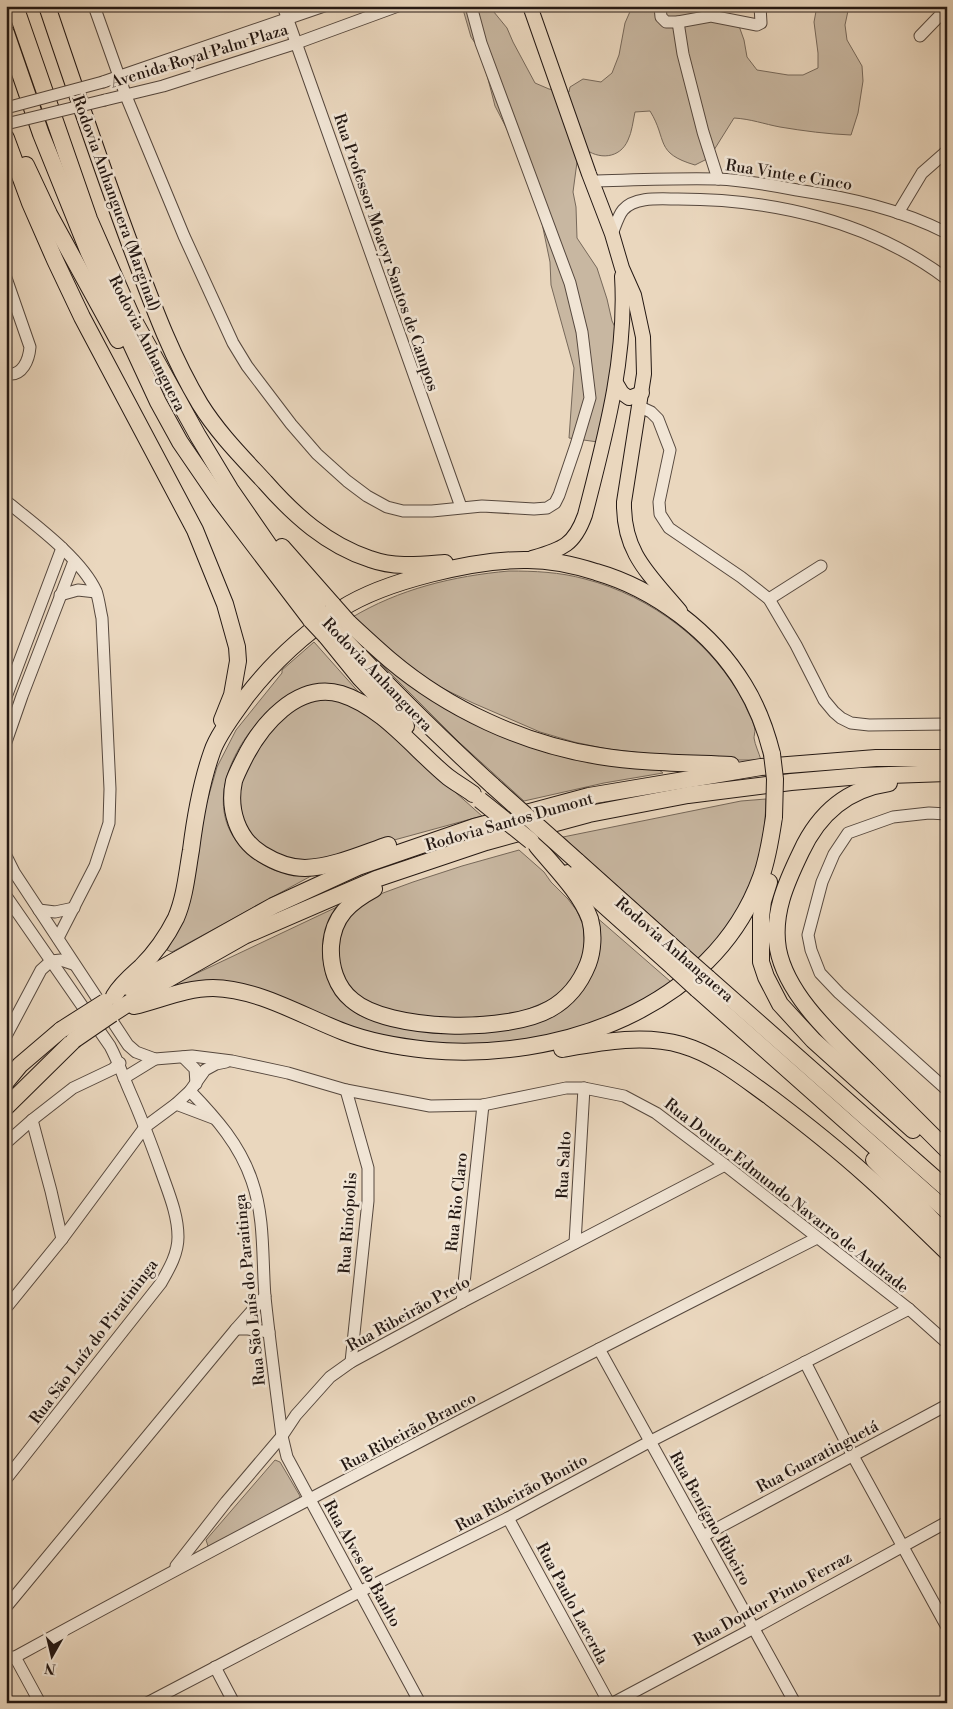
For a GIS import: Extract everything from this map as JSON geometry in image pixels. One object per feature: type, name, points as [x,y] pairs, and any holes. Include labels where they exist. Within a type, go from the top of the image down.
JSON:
[{"type":"highway","name":"Rodovia Anhanguera","points":[[15,6],[89,219],[132,317],[230,489],[271,549],[336,629],[430,728],[577,861],[678,962]]},
{"type":"highway","name":"Rodovia Anhanguera (Marginal)","points":[[47,6],[126,233],[170,348],[188,383],[215,426],[287,505],[307,524],[337,545],[371,560],[404,566],[460,562],[487,563]]},
{"type":"highway","name":"Rodovia Anhanguera","points":[[6,32],[41,134],[89,253],[158,402],[180,442],[264,560],[321,612]]},
{"type":"highway","points":[[6,123],[49,214],[128,357],[158,402]]},
{"type":"highway","points":[[6,138],[30,203],[82,317],[195,530],[225,604],[237,646],[238,661],[232,695],[212,751],[194,825],[182,900],[166,937],[142,965],[121,984],[113,1005],[74,1040],[6,1107]]},
{"type":"highway","points":[[212,751],[241,704],[274,664],[305,636],[360,598],[445,570],[487,563],[526,560],[557,562],[612,577],[666,604],[694,626],[722,654],[734,670],[758,711],[767,735],[780,790],[778,814],[761,878],[744,913],[732,930],[708,960],[675,988],[646,1008],[609,1024],[572,1037],[516,1048],[468,1051],[428,1050],[366,1040]]},
{"type":"highway","points":[[321,612],[336,629],[391,661],[463,710],[511,731],[550,744],[598,756],[656,762],[761,767]]},
{"type":"highway","name":"Rodovia Anhanguera","points":[[336,629],[360,678],[477,797],[678,962],[947,1190]]},
{"type":"highway","points":[[474,827],[413,837],[320,866],[292,867],[272,860],[243,837],[236,822],[232,802],[234,780],[259,733],[276,714],[291,702],[321,692],[340,694],[368,707],[401,733],[448,776],[477,797]]},
{"type":"highway","name":"Rodovia Santos Dumont","points":[[113,1005],[273,906],[358,867],[474,827],[589,796],[761,767],[876,758],[946,768]]},
{"type":"highway","points":[[946,768],[910,780],[875,785],[862,789],[835,805],[823,817],[802,848],[787,880],[780,901],[776,927],[780,959],[793,988],[842,1045],[947,1150]]},
{"type":"highway","name":"Rodovia Santos Dumont","points":[[113,1005],[157,985],[244,936],[376,879],[486,842],[589,814],[688,795],[791,782],[946,768]]},
{"type":"highway","points":[[778,814],[781,838],[763,901],[761,917],[761,962],[766,977],[780,1004],[813,1040],[867,1090],[947,1159]]},
{"type":"highway","points":[[463,850],[378,887],[348,906],[338,920],[332,937],[331,954],[333,970],[340,987],[352,1000],[366,1009],[388,1017],[454,1026],[502,1022],[528,1017],[548,1010],[574,991],[584,975],[591,956],[590,920],[566,880],[534,844]]},
{"type":"highway","name":"Rodovia Anhanguera","points":[[703,984],[804,1085],[947,1211]]},
{"type":"highway","points":[[6,1080],[20,1065],[61,1030],[113,1005],[183,991],[213,988],[253,995],[392,1050],[413,1055],[446,1058],[496,1058],[530,1055],[625,1040],[646,1039],[683,1045],[707,1054],[728,1067],[815,1131],[867,1175],[947,1252]]},
{"type":"highway","points":[[6,1118],[37,1076]]},
{"type":"highway","points":[[804,1085],[947,1235]]},
{"type":"main road","points":[[530,6],[591,181],[612,234],[622,268],[634,295],[640,317],[644,355],[641,400],[624,502],[624,518],[629,542],[634,554],[694,626]]},
{"type":"main road","points":[[526,560],[566,546],[578,533],[596,474],[616,383],[620,358],[623,309],[622,268]]},
{"type":"main road","points":[[616,383],[622,394],[629,398],[641,400]]},
{"type":"street","points":[[94,6],[126,96],[184,236],[233,342],[247,366],[291,424],[317,454],[367,496],[387,507],[403,511],[420,512],[482,506],[534,510],[547,508],[555,503],[590,398],[582,332],[570,282],[481,43],[471,6]]},
{"type":"street","name":"Rua Professor Moacyr Santos de Campos","points":[[283,6],[461,507]]},
{"type":"street","name":"Avenida Royal Palm Plaza","points":[[6,108],[119,78],[324,6]]},
{"type":"street","name":"Avenida Royal Palm Plaza","points":[[6,123],[172,84],[297,43],[398,6]]},
{"type":"street","points":[[660,6],[661,17],[666,22],[678,22],[711,16],[757,25],[761,24],[760,6]]},
{"type":"street","points":[[920,36],[947,8]]},
{"type":"street","points":[[678,22],[683,54],[703,132],[718,179]]},
{"type":"street","points":[[898,212],[922,173],[947,151]]},
{"type":"street","name":"Rua Vinte e Cinco","points":[[591,181],[718,179],[762,184],[816,193],[898,212],[947,233]]},
{"type":"street","points":[[612,234],[624,209],[635,202],[649,199],[699,199],[752,204],[800,212],[860,230],[895,246],[927,264],[947,279]]},
{"type":"street","points":[[6,278],[30,347],[29,357],[19,372],[10,375],[6,374]]},
{"type":"street","points":[[641,400],[658,419],[670,450],[659,502],[660,514],[669,528],[741,576],[769,599],[796,644],[824,700],[841,718],[851,723],[869,725],[947,724]]},
{"type":"street","points":[[6,501],[62,548],[87,576],[96,592],[104,635],[110,788],[109,823],[95,866],[58,938]]},
{"type":"street","points":[[6,697],[62,548]]},
{"type":"street","points":[[6,742],[74,561]]},
{"type":"street","points":[[769,599],[821,566]]},
{"type":"street","points":[[60,595],[78,590],[96,592]]},
{"type":"street","points":[[947,814],[893,817],[848,833],[834,854],[822,882],[808,934],[811,950],[820,973],[839,993],[947,1090]]},
{"type":"street","points":[[6,856],[14,872],[73,964],[128,1045],[136,1052],[155,1059]]},
{"type":"street","name":"Rua São Luíz do Piratininga","points":[[6,896],[110,1046],[120,1064],[124,1078],[146,1127],[171,1200],[178,1238],[172,1265],[161,1284],[6,1479]]},
{"type":"street","points":[[39,910],[55,912],[74,908]]},
{"type":"street","points":[[6,1036],[41,970],[51,961],[60,960],[73,964]]},
{"type":"street","points":[[6,1143],[73,1088],[120,1064],[128,1045]]},
{"type":"street","points":[[183,1057],[193,1065],[196,1073],[193,1087]]},
{"type":"street","name":"Rua Doutor Edmundo Navarro de Andrade","points":[[155,1059],[204,1057],[232,1061],[288,1073],[346,1090],[430,1106],[483,1105],[566,1088],[584,1088],[624,1096],[656,1113],[725,1165],[909,1309],[947,1343]]},
{"type":"street","points":[[124,1078],[155,1059]]},
{"type":"street","points":[[6,1308],[62,1239],[146,1127],[176,1104],[193,1087],[205,1070],[216,1064],[232,1061]]},
{"type":"street","name":"Rua São Luís do Paraitinga","points":[[193,1087],[217,1119],[243,1160],[252,1181],[260,1220],[265,1296],[282,1436]]},
{"type":"street","name":"Rua Salto","points":[[575,1242],[584,1088]]},
{"type":"street","name":"Rua Rinópolis","points":[[346,1090],[368,1168],[368,1201],[351,1362]]},
{"type":"street","points":[[176,1104],[217,1119]]},
{"type":"street","name":"Rua Rio Claro","points":[[462,1302],[483,1105]]},
{"type":"street","points":[[139,1113],[158,1118]]},
{"type":"street","points":[[32,1120],[62,1239]]},
{"type":"street","name":"Rua Ribeirão Preto","points":[[173,1570],[226,1502],[282,1436],[296,1415],[330,1377],[351,1362],[462,1302],[725,1165]]},
{"type":"street","name":"Rua Ribeirão Branco","points":[[9,1658],[173,1570],[817,1238]]},
{"type":"street","points":[[6,1607],[265,1296]]},
{"type":"street","name":"Rua Ribeirão Bonito","points":[[147,1703],[909,1309]]},
{"type":"street","points":[[236,1329],[269,1332]]},
{"type":"street","name":"Rua Benígno Ribeiro","points":[[599,1349],[795,1703]]},
{"type":"street","points":[[805,1362],[853,1456],[947,1627]]},
{"type":"street","name":"Rua Guaratinguetá","points":[[703,1536],[947,1405]]},
{"type":"street","name":"Rua Alves do Banho","points":[[282,1436],[287,1457],[361,1591],[418,1702]]},
{"type":"street","name":"Rua Paulo Lacerda","points":[[508,1518],[609,1703]]},
{"type":"street","name":"Rua Doutor Pinto Ferraz","points":[[613,1703],[947,1522]]},
{"type":"street","points":[[9,1658],[40,1703]]},
{"type":"street","points":[[215,1667],[234,1703]]},
{"type":"shaded area","points":[[462,6],[489,6],[507,28],[535,83],[549,89],[569,92],[570,87],[583,79],[601,82],[612,73],[619,55],[625,23],[632,7],[677,7],[709,12],[739,26],[747,57],[757,70],[788,75],[803,75],[818,68],[814,22],[817,6],[849,6],[845,25],[847,40],[862,66],[863,81],[858,113],[851,135],[798,130],[734,118],[709,158],[695,165],[673,156],[667,150],[650,111],[635,112],[628,140],[620,151],[608,156],[602,156],[584,148],[577,162],[573,192],[576,207],[577,238],[597,268],[612,321],[619,335],[618,400],[611,435],[598,442],[569,438],[574,368],[551,285],[550,262],[537,199],[511,137],[495,106],[481,52],[471,37]]},
{"type":"shaded area","points":[[509,571],[566,575],[585,579],[633,597],[678,625],[698,642],[732,682],[753,724],[755,730],[754,738],[761,760],[705,760],[607,749],[540,732],[473,703],[417,673],[351,618],[388,599],[447,580]]},
{"type":"shaded area","points":[[314,642],[363,697],[337,689],[296,698],[275,705],[249,733],[239,749],[231,765],[223,798],[230,830],[239,845],[254,858],[277,871],[311,876],[172,952],[167,950],[179,927],[204,812],[217,767],[236,730],[282,673],[282,670]]},
{"type":"shaded area","points":[[369,652],[443,704],[658,769],[663,773],[604,783],[524,801],[460,743]]},
{"type":"shaded area","points":[[336,699],[356,707],[381,726],[482,816],[321,860],[284,861],[244,833],[236,788],[275,720],[310,700]]},
{"type":"shaded area","points":[[766,799],[762,842],[751,885],[733,917],[700,960],[563,837],[741,801]]},
{"type":"shaded area","points":[[519,850],[544,872],[568,899],[577,911],[583,925],[585,950],[578,973],[557,997],[521,1012],[476,1019],[433,1019],[372,1007],[343,982],[336,945],[351,909],[383,893],[413,882]]},
{"type":"shaded area","points":[[339,906],[323,944],[326,975],[333,990],[344,1004],[359,1015],[382,1021],[480,1029],[579,992],[595,916],[671,982],[648,997],[599,1022],[538,1039],[482,1045],[388,1038],[359,1031],[294,1006],[171,988],[172,985]]},
{"type":"shaded area","points":[[275,1460],[280,1462],[300,1496],[298,1501],[215,1545],[208,1546],[206,1540]]}]
